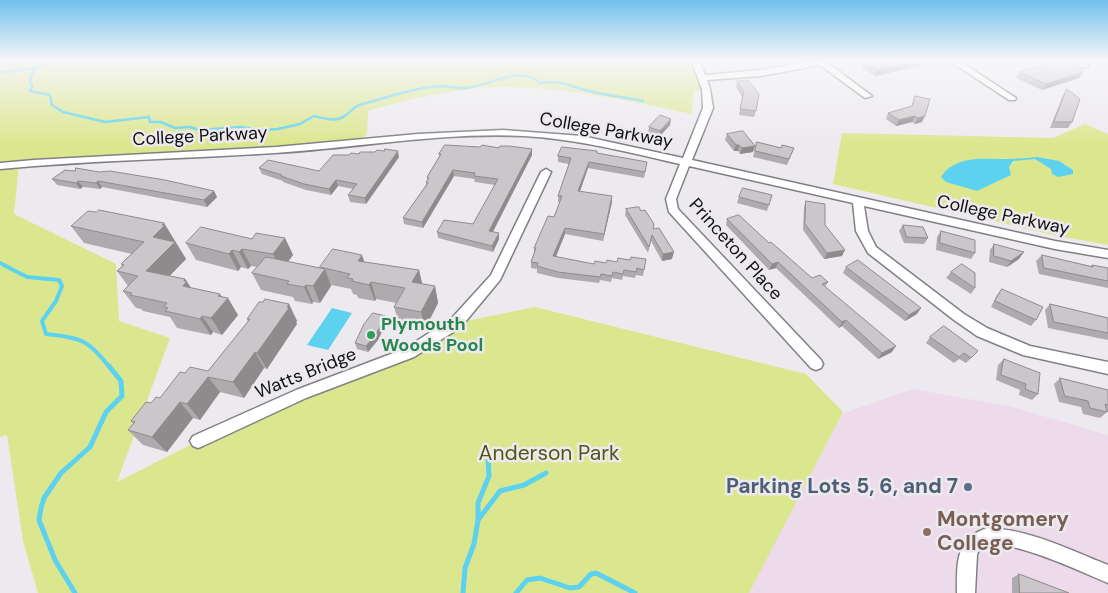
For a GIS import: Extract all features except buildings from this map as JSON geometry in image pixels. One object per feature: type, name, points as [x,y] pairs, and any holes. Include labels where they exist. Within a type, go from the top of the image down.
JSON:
[{"type":"street","name":"Princeton Place","points":[[706,88],[708,108],[671,199],[673,210],[816,364]]},
{"type":"street","points":[[857,88],[868,96]]},
{"type":"street","points":[[996,88],[1012,98]]},
{"type":"street","name":"College Parkway","points":[[0,166],[80,159],[285,149],[444,134],[504,132],[582,139],[1055,245],[1108,254]]},
{"type":"street","name":"Watts Bridge","points":[[198,441],[301,394],[409,353],[456,323],[496,277],[546,172]]},
{"type":"street","points":[[858,200],[862,231],[872,250],[959,317],[982,332],[1028,351],[1108,368]]},
{"type":"street","points":[[966,593],[968,556],[973,544],[984,536],[1001,536],[1028,544],[1108,574]]},
{"type":"shaded area","name":"Montgomery College","points":[[913,389],[1013,407],[1108,435],[1108,593],[727,593],[810,425]]},
{"type":"green space","name":"Anderson Park","points":[[0,88],[485,88],[422,97],[368,111],[367,134],[354,144],[19,164],[14,214],[116,264],[119,321],[170,338],[117,482],[198,441],[409,353],[456,323],[535,307],[806,374],[843,412],[749,593],[38,593],[23,541],[7,435],[0,437]]},
{"type":"green space","name":"Anderson Park","points":[[530,88],[706,89],[693,92],[692,114],[604,97]]},
{"type":"green space","points":[[1085,124],[1108,134],[1108,245],[1058,236],[833,184],[842,133],[1053,138]]},
{"type":"water","points":[[1037,157],[1059,161],[1073,170],[1073,174],[1058,177],[1052,174],[1051,169],[1035,159],[1013,161],[1009,167],[1011,175],[977,191],[946,182],[941,177],[954,165],[971,160]]},
{"type":"water","points":[[332,308],[352,313],[328,350],[307,345]]},
{"type":"waterway","points":[[32,88],[30,91],[50,95],[52,105],[63,112],[105,122],[149,117],[150,122],[161,122],[175,128],[190,127],[200,130],[240,127],[260,130],[278,129],[300,124],[314,116],[339,119],[359,105],[428,88]]},
{"type":"waterway","points":[[457,88],[467,88]]},
{"type":"waterway","points":[[576,88],[643,101]]},
{"type":"waterway","points":[[0,263],[27,277],[59,280],[62,286],[56,301],[42,321],[46,334],[68,337],[83,342],[96,351],[110,368]]},
{"type":"waterway","points":[[75,593],[55,560],[39,520],[44,498],[61,473],[90,447],[106,412],[122,396],[121,381],[109,366]]},
{"type":"waterway","points":[[478,520],[478,503],[489,476],[488,458]]},
{"type":"waterway","points":[[478,520],[500,491],[524,485],[546,473]]},
{"type":"waterway","points":[[463,593],[465,568],[474,544],[478,520]]},
{"type":"waterway","points":[[516,593],[527,580],[540,578],[570,588],[579,587],[591,574],[596,573],[635,593]]},
{"type":"place","name":"Plymouth Woods Pool","points":[[371,335]]},
{"type":"place","name":"Parking Lots 5, 6, and 7","points":[[968,487]]},
{"type":"place","name":"Montgomery College","points":[[927,532]]}]
